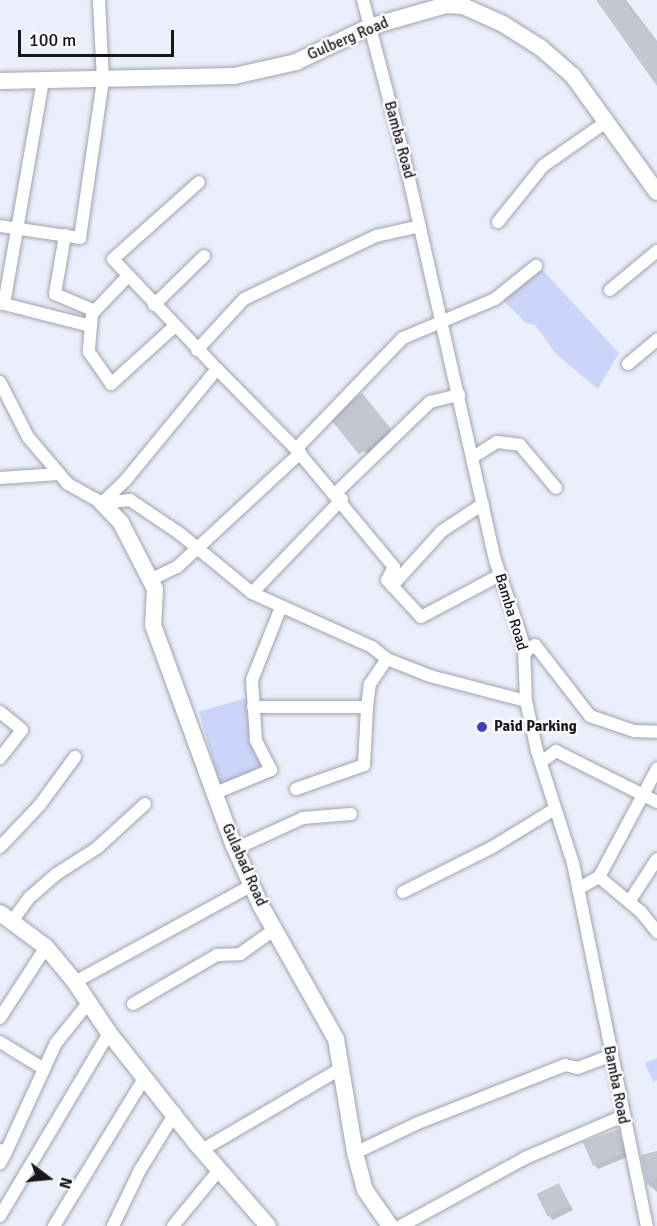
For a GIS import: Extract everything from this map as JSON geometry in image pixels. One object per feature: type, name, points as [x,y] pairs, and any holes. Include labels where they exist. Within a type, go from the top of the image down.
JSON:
[{"type":"street","points":[[0,226],[80,237],[103,80],[99,0]]},
{"type":"street","name":"Bamba Road","points":[[363,0],[420,226],[500,575],[525,652],[526,701],[578,890],[622,1116],[647,1226]]},
{"type":"street","name":"Gulberg Road","points":[[0,81],[234,76],[296,62],[369,27],[446,5],[477,11],[541,48],[573,76],[657,192]]},
{"type":"street","points":[[42,81],[2,303],[91,326]]},
{"type":"street","points":[[498,222],[543,166],[606,122]]},
{"type":"street","points":[[199,182],[113,260],[339,496],[394,567],[387,580],[421,617],[500,575]]},
{"type":"street","points":[[197,350],[244,298],[376,236],[420,226]]},
{"type":"street","points":[[65,236],[56,294],[95,311]]},
{"type":"street","points":[[610,290],[657,251]]},
{"type":"street","points":[[154,305],[204,256]]},
{"type":"street","points":[[150,580],[177,567],[197,548],[298,451],[403,338],[443,324],[495,299],[536,266]]},
{"type":"street","points":[[128,276],[95,311],[91,326],[89,352],[111,384],[175,326]]},
{"type":"street","points":[[628,364],[657,340]]},
{"type":"street","points":[[102,503],[125,481],[217,369]]},
{"type":"street","points":[[0,382],[4,399],[28,437],[68,484],[102,503],[130,500],[197,548],[252,593],[372,647],[387,659],[430,676],[526,701]]},
{"type":"street","points":[[252,593],[339,496],[430,402],[459,395]]},
{"type":"street","points":[[473,457],[497,442],[520,445],[556,488]]},
{"type":"street","points":[[0,477],[59,474]]},
{"type":"street","name":"Gulabad Road","points":[[102,503],[121,523],[154,589],[153,625],[235,849],[274,929],[336,1039],[355,1153],[365,1190],[390,1226]]},
{"type":"street","points":[[392,586],[442,531],[483,504]]},
{"type":"street","points":[[213,794],[272,770],[256,740],[252,680],[281,607]]},
{"type":"street","points":[[525,652],[535,645],[590,716],[634,731],[657,732]]},
{"type":"street","points":[[296,789],[364,765],[370,684],[387,659]]},
{"type":"street","points":[[253,707],[367,707]]},
{"type":"street","points":[[0,712],[22,730],[0,758]]},
{"type":"street","points":[[541,762],[556,751],[657,802]]},
{"type":"street","points":[[0,847],[39,806],[75,757]]},
{"type":"street","points":[[578,890],[599,877],[657,769]]},
{"type":"street","points":[[145,804],[98,848],[55,875],[7,916],[46,947],[75,981],[109,1033],[175,1113],[202,1150],[268,1226]]},
{"type":"street","points":[[404,892],[491,848],[555,809]]},
{"type":"street","points":[[235,849],[303,818],[351,814]]},
{"type":"street","points":[[629,902],[657,859]]},
{"type":"street","points":[[599,877],[629,902],[657,932]]},
{"type":"street","points":[[75,981],[252,885]]},
{"type":"street","points":[[133,1004],[217,955],[240,954],[274,929]]},
{"type":"street","points":[[0,1018],[46,947]]},
{"type":"street","points":[[0,1164],[3,1151],[56,1043],[89,1002]]},
{"type":"street","points":[[0,1216],[109,1033]]},
{"type":"street","points":[[0,1041],[44,1069]]},
{"type":"street","points":[[355,1153],[418,1123],[565,1065],[578,1068],[610,1056]]},
{"type":"street","points":[[202,1150],[340,1070]]},
{"type":"street","points":[[54,1226],[145,1077]]},
{"type":"street","points":[[113,1226],[140,1170],[175,1113]]},
{"type":"street","points":[[401,1226],[525,1158],[622,1116]]},
{"type":"street","points":[[173,1226],[219,1170]]},
{"type":"shaded area","points":[[538,265],[619,353],[598,389],[556,354],[535,325],[526,323],[501,298]]},
{"type":"shaded area","points":[[250,697],[273,778],[222,792],[199,712]]},
{"type":"shaded area","points":[[657,1058],[657,1080],[653,1082],[645,1063]]},
{"type":"building","points":[[596,0],[623,0],[657,42],[657,86]]},
{"type":"building","points":[[362,393],[391,429],[359,455],[330,419]]},
{"type":"building","points":[[619,1129],[624,1153],[593,1166],[583,1142]]},
{"type":"building","points":[[657,1151],[657,1177],[647,1185],[641,1155]]},
{"type":"building","points":[[559,1183],[570,1205],[547,1216],[537,1194]]},
{"type":"place","name":"Paid Parking","points":[[482,727]]}]
